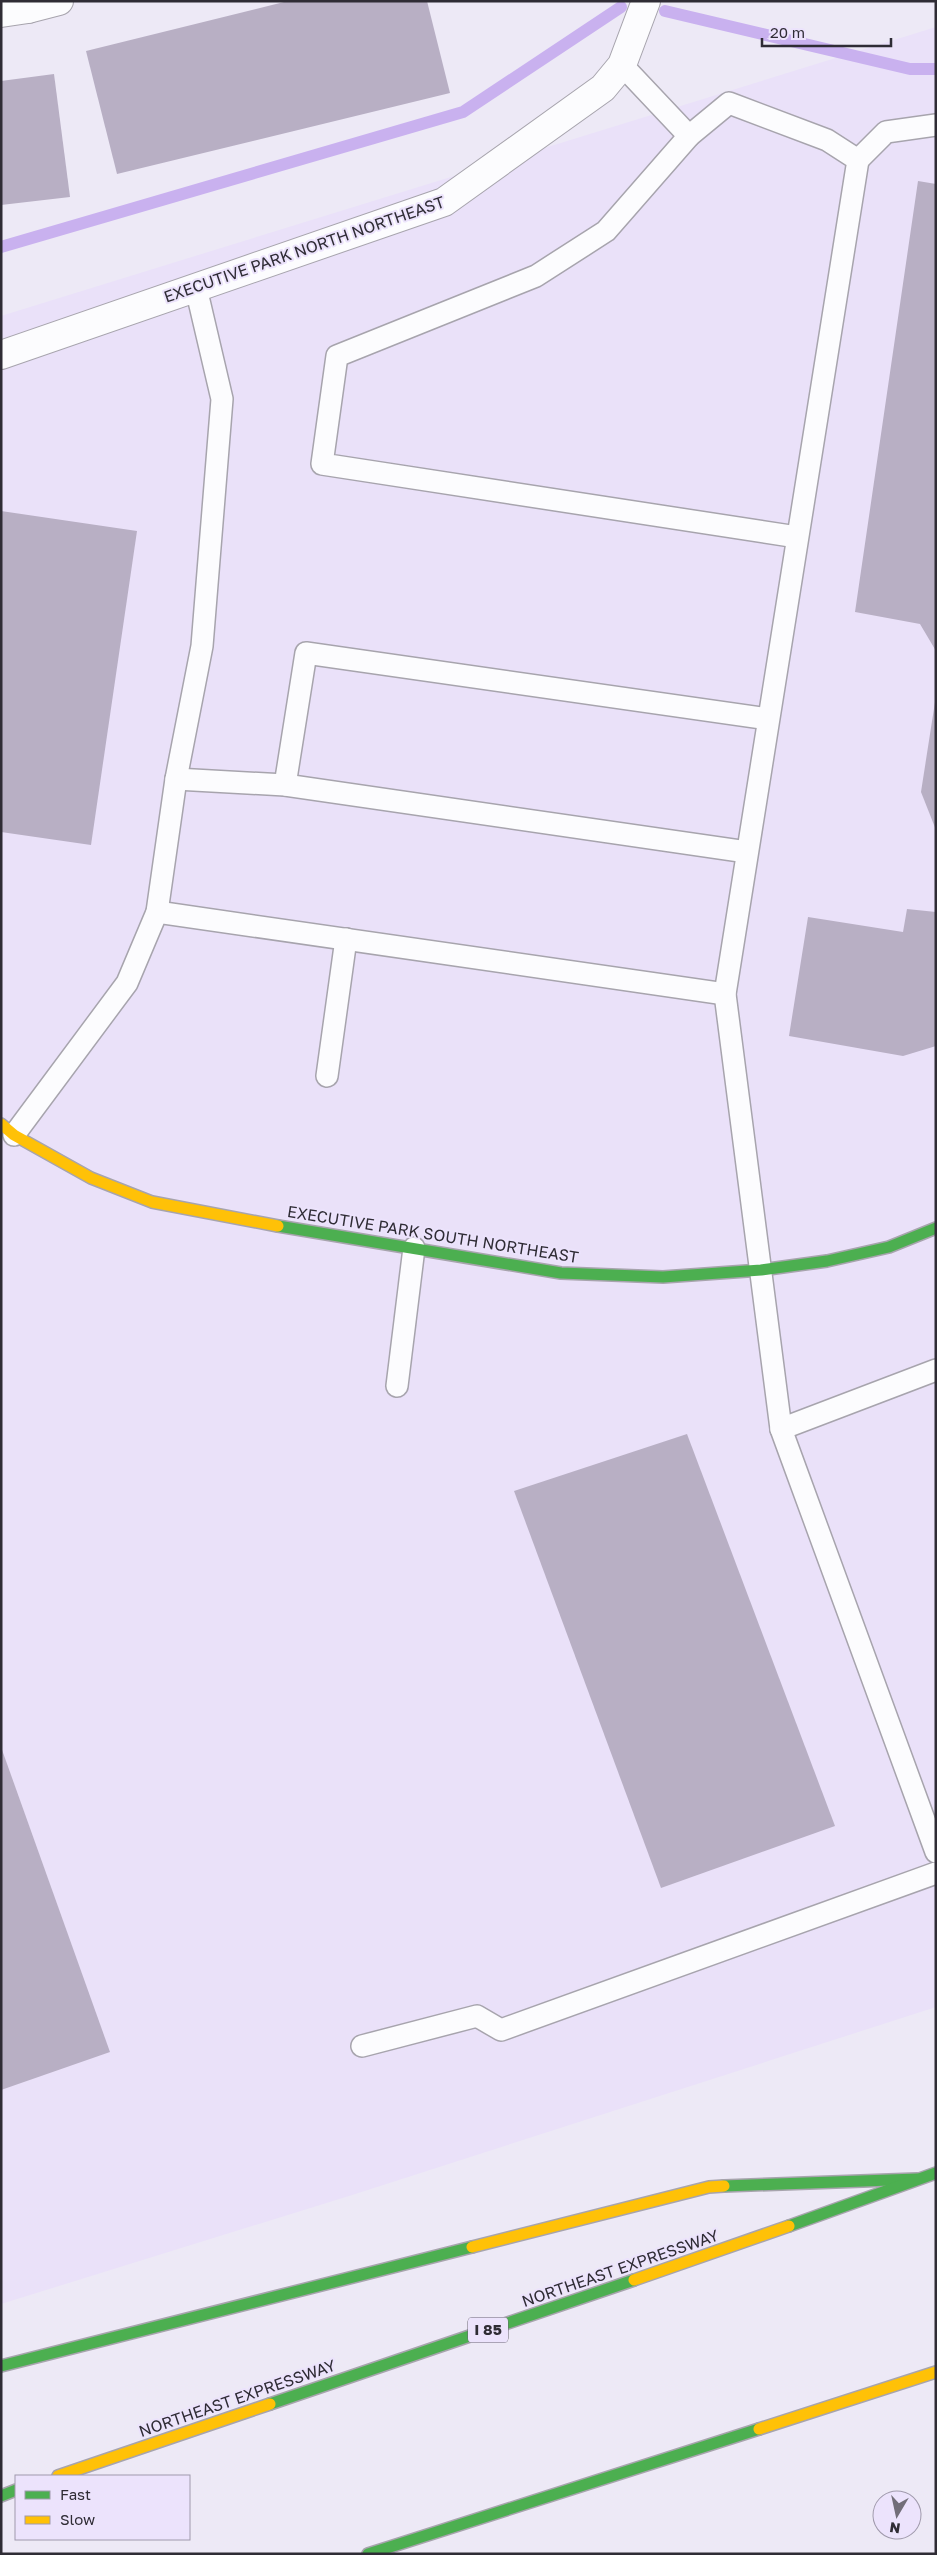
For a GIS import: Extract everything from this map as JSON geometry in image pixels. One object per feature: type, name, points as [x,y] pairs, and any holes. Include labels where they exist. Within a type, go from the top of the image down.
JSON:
[{"type":"main road","name":"EXECUTIVE PARK SOUTH NORTHEAST","points":[[7,1130],[91,1178],[152,1202],[232,1219],[561,1273],[663,1278],[761,1270],[827,1261],[889,1246],[936,1228]]},
{"type":"main road","name":"NORTHEAST EXPRESSWAY","points":[[61,2475],[699,2258],[936,2173]]},
{"type":"main road","points":[[1,2366],[709,2187],[917,2179]]},
{"type":"main road","points":[[368,2554],[936,2372]]},
{"type":"main road","points":[[1,2496],[15,2490]]},
{"type":"street","points":[[1,13],[26,5],[60,1]]},
{"type":"street","name":"EXECUTIVE PARK NORTH NORTHEAST","points":[[1,355],[444,202],[604,88],[622,65],[646,1]]},
{"type":"lane","points":[[622,65],[689,136]]},
{"type":"lane","points":[[797,537],[322,464],[336,356],[536,276],[606,231],[689,136],[729,103],[827,140],[858,160]]},
{"type":"lane","points":[[936,125],[886,132],[858,160],[725,994],[782,1429],[936,1852]]},
{"type":"lane","points":[[7,1130],[126,983],[157,912],[176,779],[202,646],[222,399],[196,288]]},
{"type":"lane","points":[[285,785],[306,653],[768,719]]},
{"type":"lane","points":[[176,779],[285,785],[747,852]]},
{"type":"lane","points":[[157,912],[725,994]]},
{"type":"lane","points":[[327,1076],[346,939]]},
{"type":"lane","points":[[397,1386],[414,1248]]},
{"type":"lane","points":[[782,1429],[936,1370]]},
{"type":"lane","points":[[362,2046],[477,2016],[500,2030],[936,1873]]},
{"type":"shaded area","points":[[936,27],[936,2007],[349,2196],[1,2304],[1,316]]},
{"type":"building","points":[[288,1],[427,1],[450,93],[117,174],[86,51]]},
{"type":"building","points":[[54,74],[70,197],[1,205],[1,81]]},
{"type":"building","points":[[918,181],[936,184],[936,651],[920,624],[855,612]]},
{"type":"building","points":[[1,511],[137,531],[91,845],[1,832]]},
{"type":"building","points":[[936,702],[936,830],[921,792]]},
{"type":"building","points":[[907,909],[936,912],[936,1046],[903,1056],[789,1036],[808,917],[903,932]]},
{"type":"building","points":[[687,1434],[835,1826],[661,1888],[514,1491]]},
{"type":"building","points":[[1,1747],[110,2052],[1,2090]]},
{"type":"waterway","points":[[1,247],[463,112],[621,7]]},
{"type":"waterway","points":[[665,11],[910,69],[936,69]]},
{"type":"traffic: fast","points":[[278,1226],[561,1273],[663,1277],[761,1270],[827,1261],[889,1247],[936,1228]]},
{"type":"traffic: fast","points":[[789,2226],[936,2173]]},
{"type":"traffic: fast","points":[[724,2186],[917,2179]]},
{"type":"traffic: fast","points":[[1,2366],[472,2247]]},
{"type":"traffic: fast","points":[[270,2404],[634,2280]]},
{"type":"traffic: fast","points":[[368,2554],[759,2429]]},
{"type":"traffic: fast","points":[[1,2496],[15,2490]]},
{"type":"traffic: slow","points":[[1,1124],[14,1135],[91,1178],[152,1202],[278,1226]]},
{"type":"traffic: slow","points":[[472,2247],[709,2187],[724,2186]]},
{"type":"traffic: slow","points":[[634,2280],[789,2226]]},
{"type":"traffic: slow","points":[[759,2429],[936,2372]]},
{"type":"traffic: slow","points":[[61,2475],[270,2404]]}]
